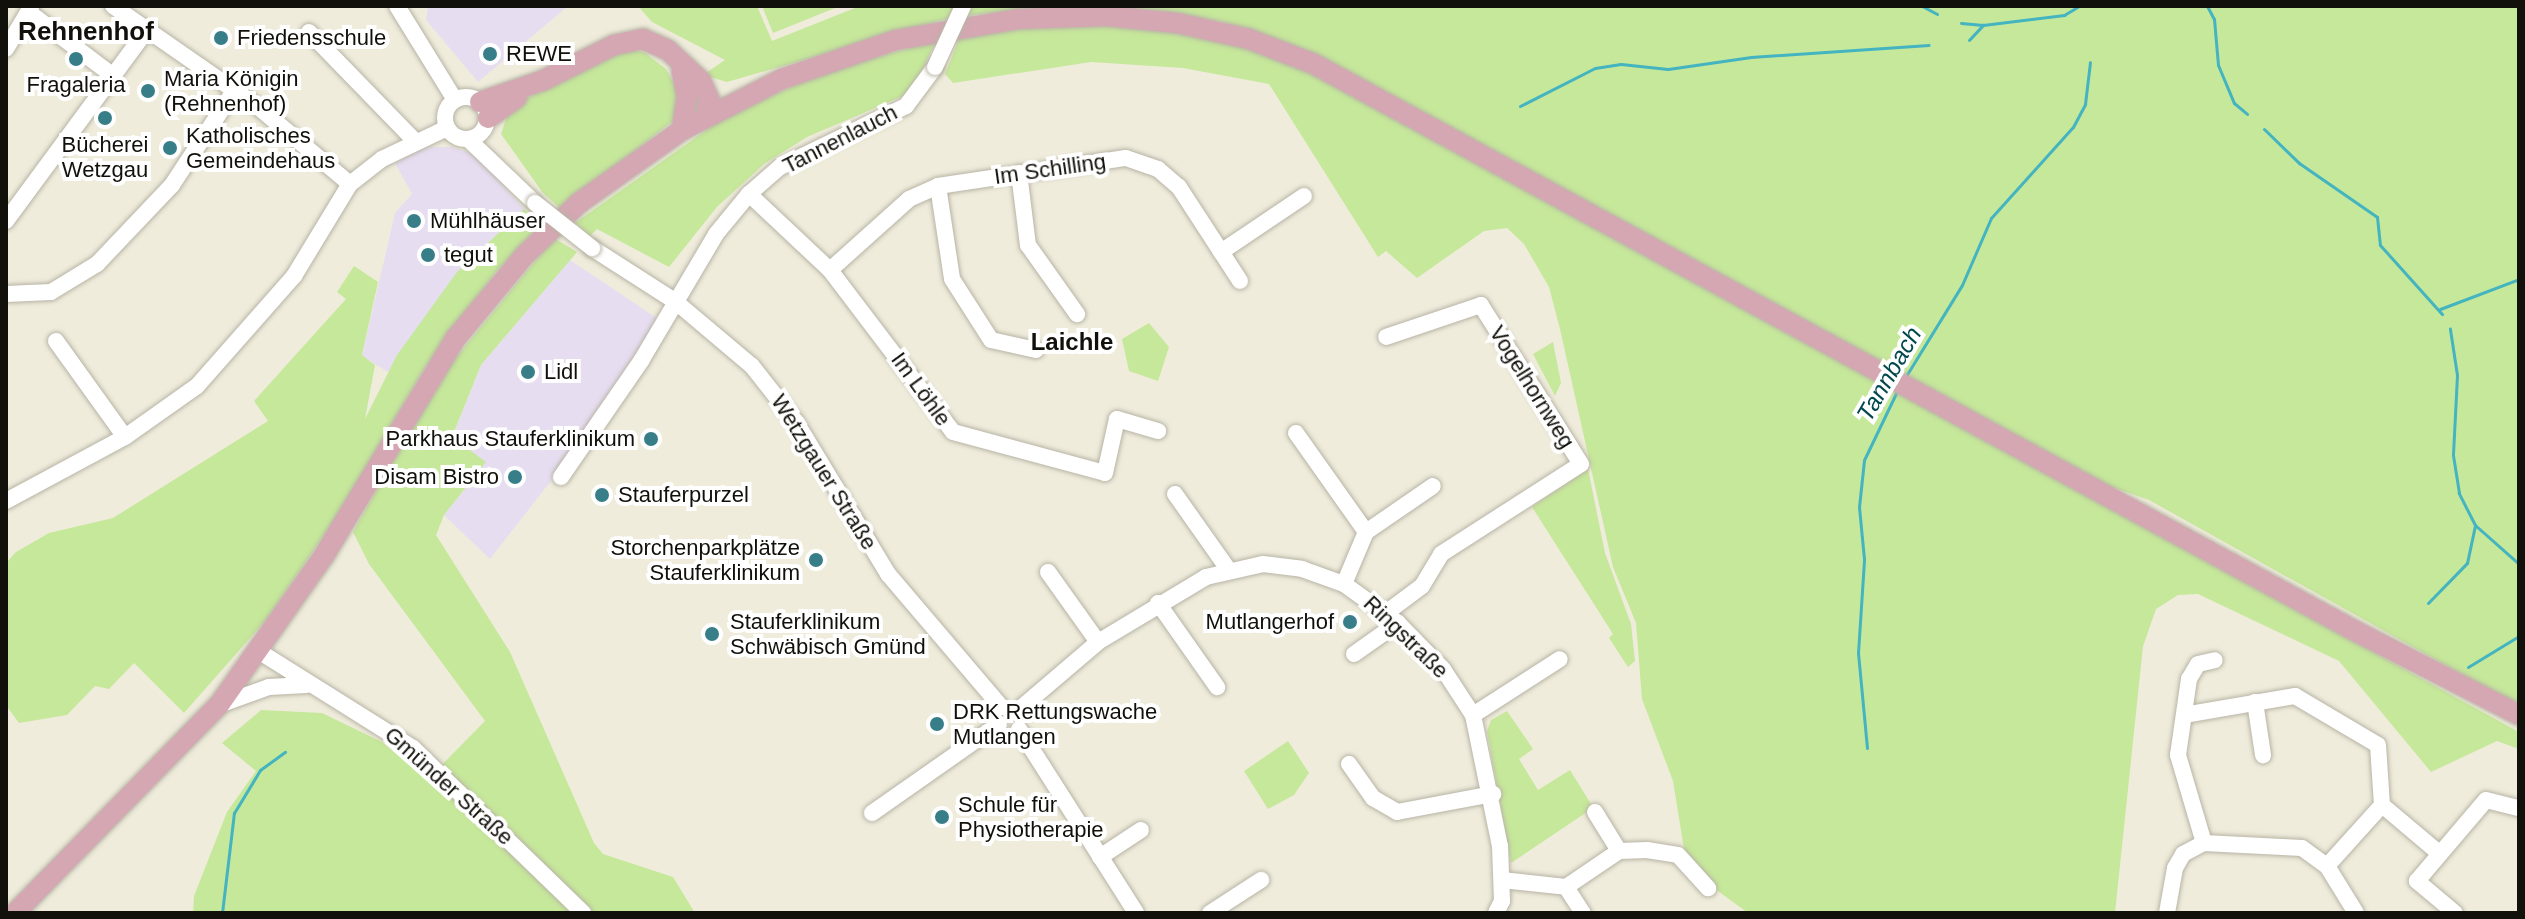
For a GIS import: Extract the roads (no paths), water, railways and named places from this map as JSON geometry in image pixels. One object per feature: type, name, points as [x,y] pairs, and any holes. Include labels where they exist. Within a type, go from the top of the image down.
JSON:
[{"type":"main road","points":[[15,913],[219,705],[260,652],[325,554],[425,384],[490,294],[579,203],[682,130],[759,89],[862,50],[942,30],[1040,18],[1133,17],[1202,27],[1270,46],[1430,124],[2308,605],[2519,715]]},
{"type":"main road","points":[[485,116],[544,80],[626,41],[643,39],[668,50],[692,77],[706,117]]},
{"type":"main road","points":[[692,77],[759,89]]},
{"type":"main road","points":[[682,130],[692,77]]},
{"type":"street","points":[[113,6],[234,91],[350,184]]},
{"type":"street","name":"Tannenlauch","points":[[561,477],[676,302],[716,234],[749,194],[780,167],[906,106],[935,67],[963,6]]},
{"type":"street","points":[[400,8],[455,100]]},
{"type":"street","points":[[6,49],[31,10],[111,74]]},
{"type":"street","points":[[6,221],[111,74],[147,30]]},
{"type":"street","points":[[309,32],[415,141]]},
{"type":"street","points":[[6,294],[51,292],[97,264],[172,185],[234,91]]},
{"type":"street","points":[[6,501],[125,437],[197,386],[262,318],[350,184],[415,141],[447,128],[447,109],[455,100],[469,97],[485,116],[469,140]]},
{"type":"street","name":"Wetzgauer Straße","points":[[485,116],[509,175]]},
{"type":"street","name":"Wetzgauer Straße","points":[[447,128],[456,138],[469,140],[535,203],[592,248],[676,302],[739,354],[775,393],[888,574],[1000,716]]},
{"type":"street","name":"Im Schilling","points":[[830,270],[909,199],[938,186],[1126,158],[1158,169],[1179,187],[1240,281]]},
{"type":"street","points":[[1019,173],[1028,245],[1077,314]]},
{"type":"street","points":[[938,186],[952,279],[991,340],[1036,350]]},
{"type":"street","name":"Im Löhle","points":[[749,194],[830,270],[953,432],[1105,473],[1117,419],[1158,431]]},
{"type":"street","points":[[1221,252],[1304,196]]},
{"type":"street","name":"Vogelhornweg","points":[[1386,337],[1481,305],[1581,464],[1441,554],[1422,586],[1392,618]]},
{"type":"street","points":[[56,341],[125,437]]},
{"type":"street","points":[[1296,433],[1366,532]]},
{"type":"street","points":[[1344,584],[1366,532],[1433,486]]},
{"type":"street","points":[[1175,494],[1228,569]]},
{"type":"street","name":"Ringstraße","points":[[1022,707],[1098,642],[1158,603],[1228,569],[1263,564],[1302,569],[1344,584],[1392,618],[1443,669],[1473,715],[1493,794],[1502,880],[1496,913]]},
{"type":"street","points":[[1048,572],[1098,642]]},
{"type":"street","points":[[1158,603],[1217,687]]},
{"type":"street","points":[[1354,654],[1392,618]]},
{"type":"street","name":"Gmünder Straße","points":[[260,652],[306,685],[368,717],[413,748],[583,913]]},
{"type":"street","points":[[1473,715],[1560,659]]},
{"type":"street","points":[[2204,843],[2178,755],[2189,679],[2198,664],[2215,660]]},
{"type":"street","points":[[219,705],[269,687],[306,685]]},
{"type":"street","points":[[2184,715],[2295,696],[2378,745],[2382,805],[2327,866]]},
{"type":"street","points":[[872,813],[1000,716],[1014,702],[1022,707],[1026,719],[1019,729],[1011,732],[1000,716]]},
{"type":"street","points":[[2255,702],[2263,755]]},
{"type":"street","points":[[1019,729],[1136,913]]},
{"type":"street","points":[[1349,764],[1373,798],[1397,812],[1493,794]]},
{"type":"street","points":[[2455,913],[2417,881],[2486,800],[2519,808]]},
{"type":"street","points":[[2382,805],[2439,853]]},
{"type":"street","points":[[1595,812],[1619,851]]},
{"type":"street","points":[[1100,857],[1141,830]]},
{"type":"street","points":[[2167,913],[2175,868],[2183,854],[2204,843],[2286,844],[2314,854],[2327,866],[2356,913]]},
{"type":"street","points":[[1502,880],[1566,887],[1619,851],[1678,855],[1708,888]]},
{"type":"street","points":[[1210,913],[1261,880]]},
{"type":"street","points":[[1566,887],[1583,913]]},
{"type":"waterway","points":[[1922,6],[1937,14]]},
{"type":"waterway","points":[[1961,23],[1983,25],[2064,15],[2079,6]]},
{"type":"waterway","points":[[2207,6],[2214,19],[2218,65],[2234,103],[2247,114]]},
{"type":"waterway","points":[[1969,40],[1983,25]]},
{"type":"waterway","points":[[1520,106],[1595,68],[1621,64],[1668,69],[1751,57],[1929,45]]},
{"type":"waterway","name":"Tannbach","points":[[1906,376],[1962,285],[1991,218],[2073,127],[2085,104],[2090,62]]},
{"type":"waterway","points":[[2264,129],[2299,163],[2377,217],[2380,245],[2442,314]]},
{"type":"waterway","points":[[2440,309],[2519,279]]},
{"type":"waterway","points":[[2428,603],[2467,563],[2475,525],[2459,493],[2453,454],[2457,375],[2450,329]]},
{"type":"waterway","name":"Tannbach","points":[[1867,748],[1858,653],[1864,559],[1859,507],[1864,460],[1898,389]]},
{"type":"waterway","points":[[2475,525],[2519,564]]},
{"type":"waterway","points":[[2468,667],[2519,636]]},
{"type":"waterway","points":[[222,913],[234,813],[260,770],[285,752]]},
{"type":"place","name":"Friedensschule","points":[[221,38]]},
{"type":"place","name":"REWE","points":[[490,54]]},
{"type":"place","name":"Fragaleria","points":[[76,59]]},
{"type":"place","name":"Maria Königin (Rehnenhof)","points":[[148,91]]},
{"type":"place","name":"Bücherei Wetzgau","points":[[105,118]]},
{"type":"place","name":"Katholisches Gemeindehaus","points":[[170,148]]},
{"type":"place","name":"Mühlhäuser","points":[[414,221]]},
{"type":"place","name":"tegut","points":[[428,255]]},
{"type":"place","name":"Lidl","points":[[528,372]]},
{"type":"place","name":"Parkhaus Stauferklinikum","points":[[651,439]]},
{"type":"place","name":"Disam Bistro","points":[[515,477]]},
{"type":"place","name":"Stauferpurzel","points":[[602,495]]},
{"type":"place","name":"Storchenparkplätze Stauferklinikum","points":[[816,560]]},
{"type":"place","name":"Mutlangerhof","points":[[1350,622]]},
{"type":"place","name":"Stauferklinikum Schwäbisch Gmünd","points":[[712,634]]},
{"type":"place","name":"DRK Rettungswache Mutlangen","points":[[937,724]]},
{"type":"place","name":"Schule für Physiotherapie","points":[[942,817]]},
{"type":"district","name":"Rehnenhof","points":[[86,32]]},
{"type":"district","name":"Laichle","points":[[1072,342]]}]
